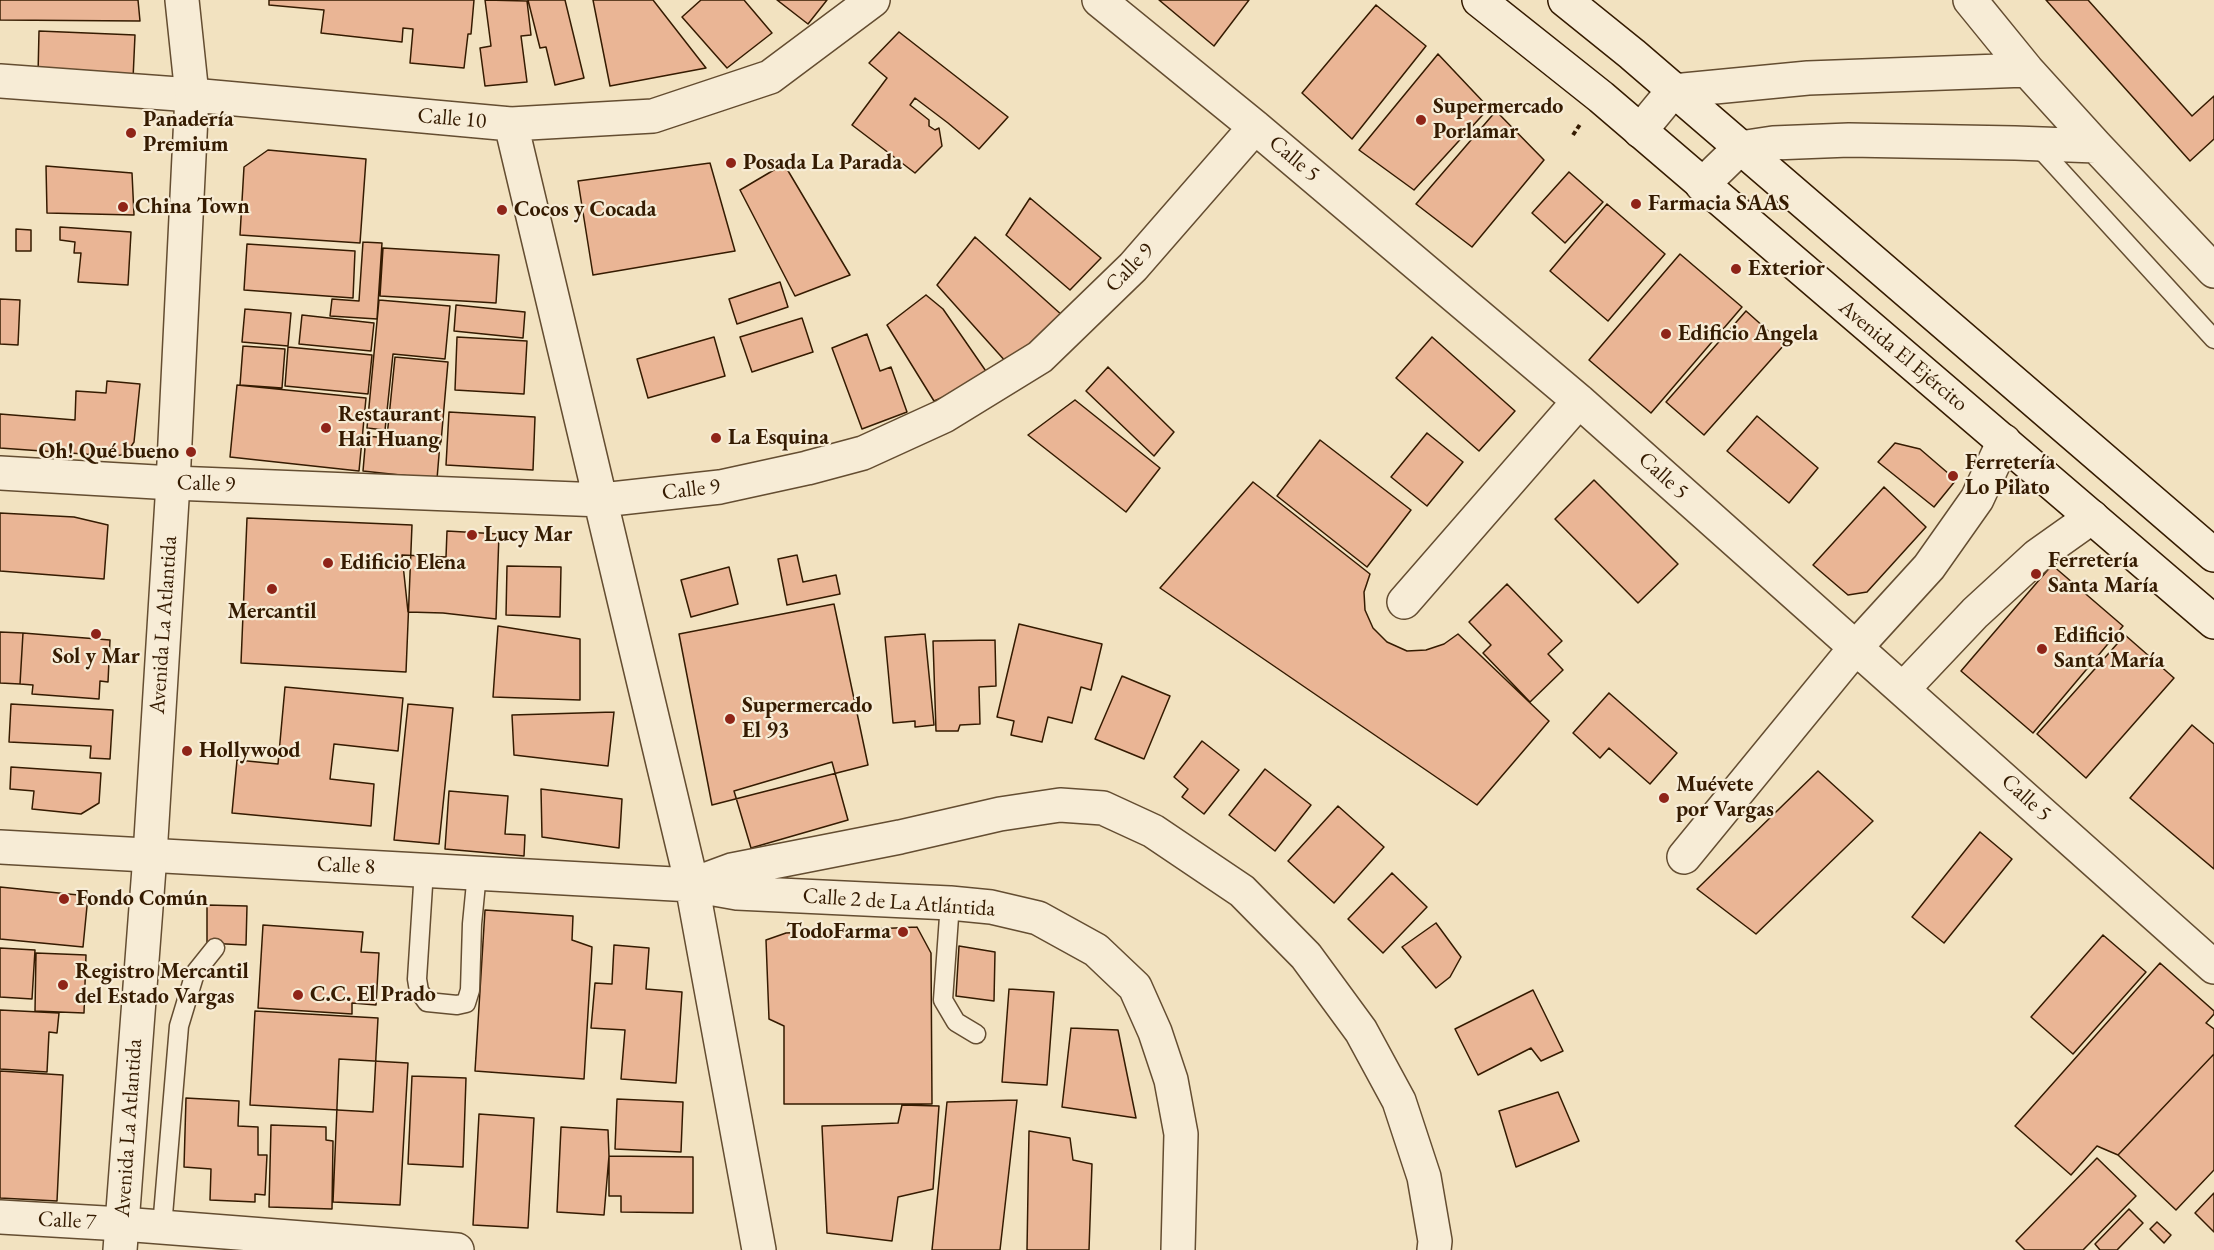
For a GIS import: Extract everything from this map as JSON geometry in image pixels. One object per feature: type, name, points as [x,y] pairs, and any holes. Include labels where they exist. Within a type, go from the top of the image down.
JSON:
[{"type":"street","name":"Avenida La Atlantida","points":[[121,1237],[150,855],[173,483],[192,95],[182,0]]},
{"type":"street","name":"Calle 10","points":[[0,81],[192,95],[511,124],[653,116],[770,77],[873,0]]},
{"type":"street","name":"Calle 5","points":[[1099,0],[1255,127],[1580,401],[2214,967]]},
{"type":"street","name":"Avenida El Ejército","points":[[1479,0],[1640,131],[2214,622]]},
{"type":"street","points":[[1565,0],[1632,54],[2214,555]]},
{"type":"street","points":[[1970,0],[2027,70],[2214,271]]},
{"type":"street","points":[[1640,131],[1673,91],[1808,78],[2027,70]]},
{"type":"street","points":[[511,124],[692,885],[759,1250]]},
{"type":"street","name":"Calle 9","points":[[0,473],[173,483],[602,500],[720,487],[863,453],[944,416],[1040,357],[1134,267],[1255,127]]},
{"type":"street","points":[[1702,185],[1740,148],[1773,143],[1849,140],[2096,146]]},
{"type":"street","points":[[1404,603],[1580,401]]},
{"type":"street","points":[[1684,857],[1856,647],[1935,557],[1977,499],[2004,441]]},
{"type":"street","points":[[1904,688],[1975,613],[2037,556],[2092,517]]},
{"type":"street","points":[[692,885],[732,870],[900,837],[1000,814],[1060,805],[1102,808],[1153,831],[1242,891],[1306,956],[1361,1031],[1399,1101],[1424,1177],[1435,1241],[1434,1250]]},
{"type":"street","name":"Calle 8","points":[[0,847],[692,885]]},
{"type":"street","name":"Calle 2 de La Atlántida","points":[[692,885],[737,893],[991,907],[1038,918],[1096,950],[1135,987],[1155,1032],[1171,1080],[1181,1134],[1178,1250]]},
{"type":"street","name":"Calle 7","points":[[0,1217],[121,1237],[162,1227],[457,1250]]},
{"type":"lane","points":[[2033,145],[2045,153],[2214,339]]},
{"type":"lane","points":[[424,870],[417,979],[419,991],[427,1002],[457,1005],[466,1003],[470,990],[472,924],[477,873]]},
{"type":"lane","points":[[950,903],[943,1000],[956,1022],[976,1034]]},
{"type":"lane","points":[[162,1227],[179,1026],[195,973],[215,948]]},
{"type":"building","points":[[0,0],[138,0],[140,21],[0,20]]},
{"type":"building","points":[[269,0],[474,0],[471,34],[468,34],[464,68],[410,63],[413,29],[403,28],[402,42],[321,33],[324,10],[269,5]]},
{"type":"building","points":[[485,0],[527,1],[531,35],[521,36],[527,82],[485,86],[480,48],[491,46]]},
{"type":"building","points":[[528,0],[565,0],[584,78],[555,85],[546,47],[540,48]]},
{"type":"building","points":[[593,0],[653,0],[706,68],[610,86]]},
{"type":"building","points":[[701,0],[744,0],[772,33],[727,68],[682,17]]},
{"type":"building","points":[[777,0],[827,0],[808,24]]},
{"type":"building","points":[[1159,0],[1249,0],[1214,46]]},
{"type":"building","points":[[2046,0],[2088,0],[2192,116],[2214,96],[2214,139],[2190,161]]},
{"type":"building","points":[[1376,5],[1426,46],[1352,139],[1302,93]]},
{"type":"building","points":[[39,31],[135,35],[133,79],[38,75]]},
{"type":"building","points":[[899,32],[1008,117],[979,149],[915,98],[910,105],[929,120],[929,126],[935,130],[939,128],[942,146],[915,173],[852,125],[887,78],[869,63]]},
{"type":"building","points":[[1438,54],[1489,108],[1414,190],[1359,150]]},
{"type":"building","points":[[1496,111],[1544,160],[1472,247],[1416,204]]},
{"type":"building","points":[[268,150],[366,159],[360,243],[240,235],[244,167]]},
{"type":"building","points":[[710,163],[735,251],[593,275],[578,181]]},
{"type":"building","points":[[784,164],[850,275],[795,296],[740,190]]},
{"type":"building","points":[[46,166],[132,173],[134,215],[47,213]]},
{"type":"building","points":[[1569,172],[1603,202],[1565,243],[1532,213]]},
{"type":"building","points":[[1030,198],[1101,258],[1070,290],[1006,235]]},
{"type":"building","points":[[1607,204],[1665,254],[1608,321],[1550,271]]},
{"type":"building","points":[[60,227],[131,232],[128,285],[78,282],[81,253],[74,253],[75,242],[60,240]]},
{"type":"building","points":[[16,229],[31,230],[31,251],[16,251]]},
{"type":"building","points":[[975,237],[1063,316],[1007,363],[937,285]]},
{"type":"building","points":[[363,242],[382,243],[377,319],[330,316],[332,299],[359,301]]},
{"type":"building","points":[[247,244],[355,251],[353,298],[244,290]]},
{"type":"building","points":[[383,248],[499,255],[496,303],[380,296]]},
{"type":"building","name":"Edificio Angela","points":[[1680,254],[1742,307],[1651,413],[1589,360]]},
{"type":"building","points":[[780,282],[788,307],[737,324],[729,299]]},
{"type":"building","points":[[926,295],[943,309],[990,377],[934,401],[887,325]]},
{"type":"building","points":[[0,299],[20,300],[18,345],[0,344]]},
{"type":"building","points":[[379,300],[450,306],[445,359],[393,354],[385,430],[367,428]]},
{"type":"building","points":[[456,305],[525,312],[523,338],[454,331]]},
{"type":"building","points":[[245,309],[291,313],[288,346],[242,342]]},
{"type":"building","points":[[1746,311],[1784,345],[1704,435],[1666,402]]},
{"type":"building","points":[[302,315],[374,323],[371,351],[299,344]]},
{"type":"building","points":[[802,318],[813,352],[752,372],[740,337]]},
{"type":"building","points":[[867,334],[880,371],[891,367],[907,412],[862,429],[832,348]]},
{"type":"building","points":[[457,337],[527,341],[524,394],[455,390]]},
{"type":"building","points":[[714,337],[725,376],[648,398],[637,359]]},
{"type":"building","points":[[1432,337],[1515,411],[1479,451],[1396,378]]},
{"type":"building","points":[[243,346],[285,349],[282,388],[240,385]]},
{"type":"building","points":[[288,347],[372,355],[368,394],[285,386]]},
{"type":"building","points":[[395,357],[448,362],[441,442],[387,437]]},
{"type":"building","points":[[1108,367],[1174,432],[1154,456],[1086,391]]},
{"type":"building","points":[[107,381],[140,384],[134,442],[128,451],[112,456],[0,448],[0,414],[75,420],[76,391],[106,393]]},
{"type":"building","points":[[237,385],[366,398],[359,471],[230,457]]},
{"type":"building","points":[[1075,400],[1160,468],[1126,512],[1028,435]]},
{"type":"building","points":[[449,412],[535,417],[533,470],[446,465]]},
{"type":"building","points":[[1757,416],[1818,468],[1789,503],[1727,451]]},
{"type":"building","points":[[1427,433],[1463,462],[1427,506],[1391,477]]},
{"type":"building","points":[[366,436],[440,443],[437,479],[363,471]]},
{"type":"building","points":[[1320,440],[1411,510],[1367,567],[1277,496]]},
{"type":"building","points":[[1895,443],[1920,449],[1956,480],[1934,507],[1878,462]]},
{"type":"building","points":[[1594,480],[1678,564],[1638,603],[1555,519]]},
{"type":"building","points":[[1253,482],[1370,574],[1364,592],[1365,610],[1373,628],[1387,642],[1407,651],[1426,650],[1444,644],[1458,634],[1549,721],[1477,805],[1160,588]]},
{"type":"building","points":[[1884,487],[1926,527],[1867,592],[1848,595],[1813,565]]},
{"type":"building","points":[[0,513],[74,517],[108,525],[104,579],[0,571]]},
{"type":"building","name":"Edificio Elena","points":[[247,518],[412,525],[406,672],[241,663]]},
{"type":"building","points":[[447,531],[499,534],[496,619],[408,612],[402,555],[446,557]]},
{"type":"building","points":[[797,555],[803,582],[836,575],[840,594],[787,605],[778,559]]},
{"type":"building","name":"Edificio Santa María","points":[[2052,565],[2123,626],[2033,733],[1961,671]]},
{"type":"building","points":[[507,566],[561,567],[560,617],[506,615]]},
{"type":"building","points":[[729,567],[738,604],[691,617],[681,580]]},
{"type":"building","points":[[1507,584],[1562,641],[1548,654],[1563,670],[1530,702],[1483,653],[1491,645],[1469,622]]},
{"type":"building","points":[[834,604],[868,765],[712,805],[679,634]]},
{"type":"building","points":[[1019,624],[1102,644],[1091,690],[1081,687],[1072,723],[1048,717],[1042,742],[1011,735],[1014,721],[997,717]]},
{"type":"building","points":[[498,626],[580,639],[580,700],[493,697]]},
{"type":"building","points":[[0,632],[23,633],[20,684],[0,683]]},
{"type":"building","points":[[23,633],[110,640],[108,682],[100,681],[99,699],[32,694],[33,685],[20,684]]},
{"type":"building","points":[[925,634],[934,725],[915,727],[915,721],[893,723],[885,637]]},
{"type":"building","points":[[2125,635],[2174,678],[2086,778],[2037,734]]},
{"type":"building","points":[[995,640],[996,686],[979,687],[980,724],[960,725],[958,731],[936,731],[933,641]]},
{"type":"building","points":[[1122,676],[1170,696],[1144,759],[1095,739]]},
{"type":"building","points":[[285,687],[403,698],[398,751],[334,744],[330,779],[374,784],[371,826],[232,813],[237,760],[278,764]]},
{"type":"building","points":[[1609,693],[1677,753],[1650,784],[1609,748],[1600,758],[1573,733]]},
{"type":"building","points":[[11,704],[113,710],[110,759],[90,758],[91,746],[9,742]]},
{"type":"building","points":[[408,704],[453,708],[439,844],[394,840]]},
{"type":"building","points":[[614,712],[608,766],[514,755],[512,715]]},
{"type":"building","points":[[2192,725],[2214,744],[2214,869],[2130,798]]},
{"type":"building","points":[[1202,741],[1239,770],[1204,814],[1182,797],[1188,789],[1174,777]]},
{"type":"building","points":[[832,762],[848,820],[751,848],[734,791]]},
{"type":"building","points":[[11,767],[101,773],[99,803],[81,814],[32,809],[34,791],[10,789]]},
{"type":"building","points":[[1265,769],[1311,805],[1275,851],[1229,815]]},
{"type":"building","points":[[1818,771],[1873,821],[1756,934],[1697,889]]},
{"type":"building","points":[[541,789],[622,799],[619,848],[542,837]]},
{"type":"building","points":[[449,791],[508,796],[505,834],[525,835],[524,856],[445,849]]},
{"type":"building","points":[[1338,806],[1384,847],[1334,903],[1288,861]]},
{"type":"building","points":[[1980,832],[2012,859],[1944,943],[1912,917]]},
{"type":"building","points":[[1392,873],[1427,907],[1383,953],[1348,919]]},
{"type":"building","points":[[0,887],[88,896],[83,947],[0,939]]},
{"type":"building","points":[[207,905],[247,906],[246,945],[207,943]]},
{"type":"building","points":[[485,910],[573,916],[572,940],[592,947],[584,1079],[475,1071]]},
{"type":"building","points":[[1436,923],[1461,957],[1450,977],[1436,988],[1402,947]]},
{"type":"building","points":[[263,925],[363,932],[361,952],[379,953],[376,1005],[352,1003],[352,1014],[258,1008]]},
{"type":"building","points":[[917,927],[931,953],[932,1104],[784,1104],[784,1026],[769,1019],[766,940],[786,933]]},
{"type":"building","points":[[2103,935],[2146,972],[2073,1054],[2031,1017]]},
{"type":"building","points":[[614,945],[649,948],[646,989],[682,992],[676,1083],[621,1079],[625,1030],[591,1028],[595,983],[612,984]]},
{"type":"building","points":[[959,946],[995,952],[994,1001],[956,996]]},
{"type":"building","points":[[0,948],[35,950],[32,999],[0,997]]},
{"type":"building","points":[[36,953],[86,955],[84,1013],[35,1011]]},
{"type":"building","points":[[2160,963],[2214,1011],[2206,1023],[2214,1029],[2214,1054],[2118,1155],[2097,1146],[2071,1175],[2015,1126]]},
{"type":"building","points":[[1009,989],[1054,992],[1047,1085],[1002,1082]]},
{"type":"building","points":[[1533,990],[1563,1051],[1541,1061],[1531,1048],[1478,1075],[1455,1029]]},
{"type":"building","points":[[0,1010],[59,1013],[57,1033],[49,1032],[47,1072],[0,1069]]},
{"type":"building","points":[[255,1011],[378,1018],[373,1112],[250,1105]]},
{"type":"building","points":[[1071,1028],[1118,1030],[1136,1118],[1062,1107]]},
{"type":"building","points":[[2214,1054],[2214,1170],[2176,1210],[2118,1155]]},
{"type":"building","points":[[339,1059],[408,1063],[400,1205],[333,1202]]},
{"type":"building","points":[[0,1071],[63,1075],[57,1201],[0,1198]]},
{"type":"building","points":[[412,1076],[466,1078],[463,1167],[408,1164]]},
{"type":"building","points":[[1558,1092],[1579,1141],[1516,1167],[1499,1111]]},
{"type":"building","points":[[186,1098],[239,1101],[238,1126],[258,1127],[258,1155],[267,1155],[265,1195],[255,1194],[255,1202],[210,1200],[211,1169],[184,1167]]},
{"type":"building","points":[[617,1099],[683,1102],[681,1152],[615,1149]]},
{"type":"building","points":[[1017,1100],[1000,1250],[932,1250],[947,1102]]},
{"type":"building","points":[[902,1105],[939,1106],[933,1189],[898,1197],[892,1241],[827,1233],[822,1126],[898,1123]]},
{"type":"building","points":[[479,1114],[534,1118],[528,1228],[473,1225]]},
{"type":"building","points":[[271,1125],[326,1127],[326,1140],[333,1141],[332,1209],[269,1207]]},
{"type":"building","points":[[561,1127],[608,1130],[609,1156],[604,1215],[557,1212]]},
{"type":"building","points":[[1029,1131],[1070,1138],[1073,1160],[1092,1164],[1089,1250],[1027,1250]]},
{"type":"building","points":[[609,1156],[693,1157],[693,1213],[621,1212],[621,1196],[609,1196]]},
{"type":"building","points":[[2097,1158],[2136,1196],[2083,1250],[2025,1250],[2016,1241]]},
{"type":"building","points":[[2214,1193],[2214,1232],[2195,1213]]},
{"type":"building","points":[[2129,1209],[2143,1223],[2117,1250],[2100,1250],[2095,1244]]},
{"type":"building","points":[[2157,1222],[2171,1235],[2164,1243],[2150,1229]]},
{"type":"place","name":"Supermercado Porlamar","points":[[1421,120]]},
{"type":"place","name":"Panadería Premium","points":[[131,133]]},
{"type":"place","name":"Posada La Parada","points":[[731,163]]},
{"type":"place","name":"Farmacia SAAS","points":[[1636,204]]},
{"type":"place","name":"China Town","points":[[123,207]]},
{"type":"place","name":"Cocos y Cocada","points":[[502,210]]},
{"type":"place","name":"Exterior","points":[[1736,269]]},
{"type":"place","name":"Edificio Angela","points":[[1666,334]]},
{"type":"place","name":"Restaurant Hai Huang","points":[[326,428]]},
{"type":"place","name":"La Esquina","points":[[716,438]]},
{"type":"place","name":"Oh! Qué bueno","points":[[191,452]]},
{"type":"place","name":"Ferretería Lo Pilato","points":[[1953,476]]},
{"type":"place","name":"Lucy Mar","points":[[472,535]]},
{"type":"place","name":"Edificio Elena","points":[[328,563]]},
{"type":"place","name":"Ferretería Santa María","points":[[2036,574]]},
{"type":"place","name":"Mercantil","points":[[272,589]]},
{"type":"place","name":"Sol y Mar","points":[[96,634]]},
{"type":"place","name":"Edificio Santa María","points":[[2042,649]]},
{"type":"place","name":"Supermercado El 93","points":[[730,719]]},
{"type":"place","name":"Hollywood","points":[[187,751]]},
{"type":"place","name":"Muévete por Vargas","points":[[1664,798]]},
{"type":"place","name":"Fondo Común","points":[[64,899]]},
{"type":"place","name":"TodoFarma","points":[[903,932]]},
{"type":"place","name":"Registro Mercantil del Estado Vargas","points":[[63,985]]},
{"type":"place","name":"C.C. El Prado","points":[[298,995]]}]
